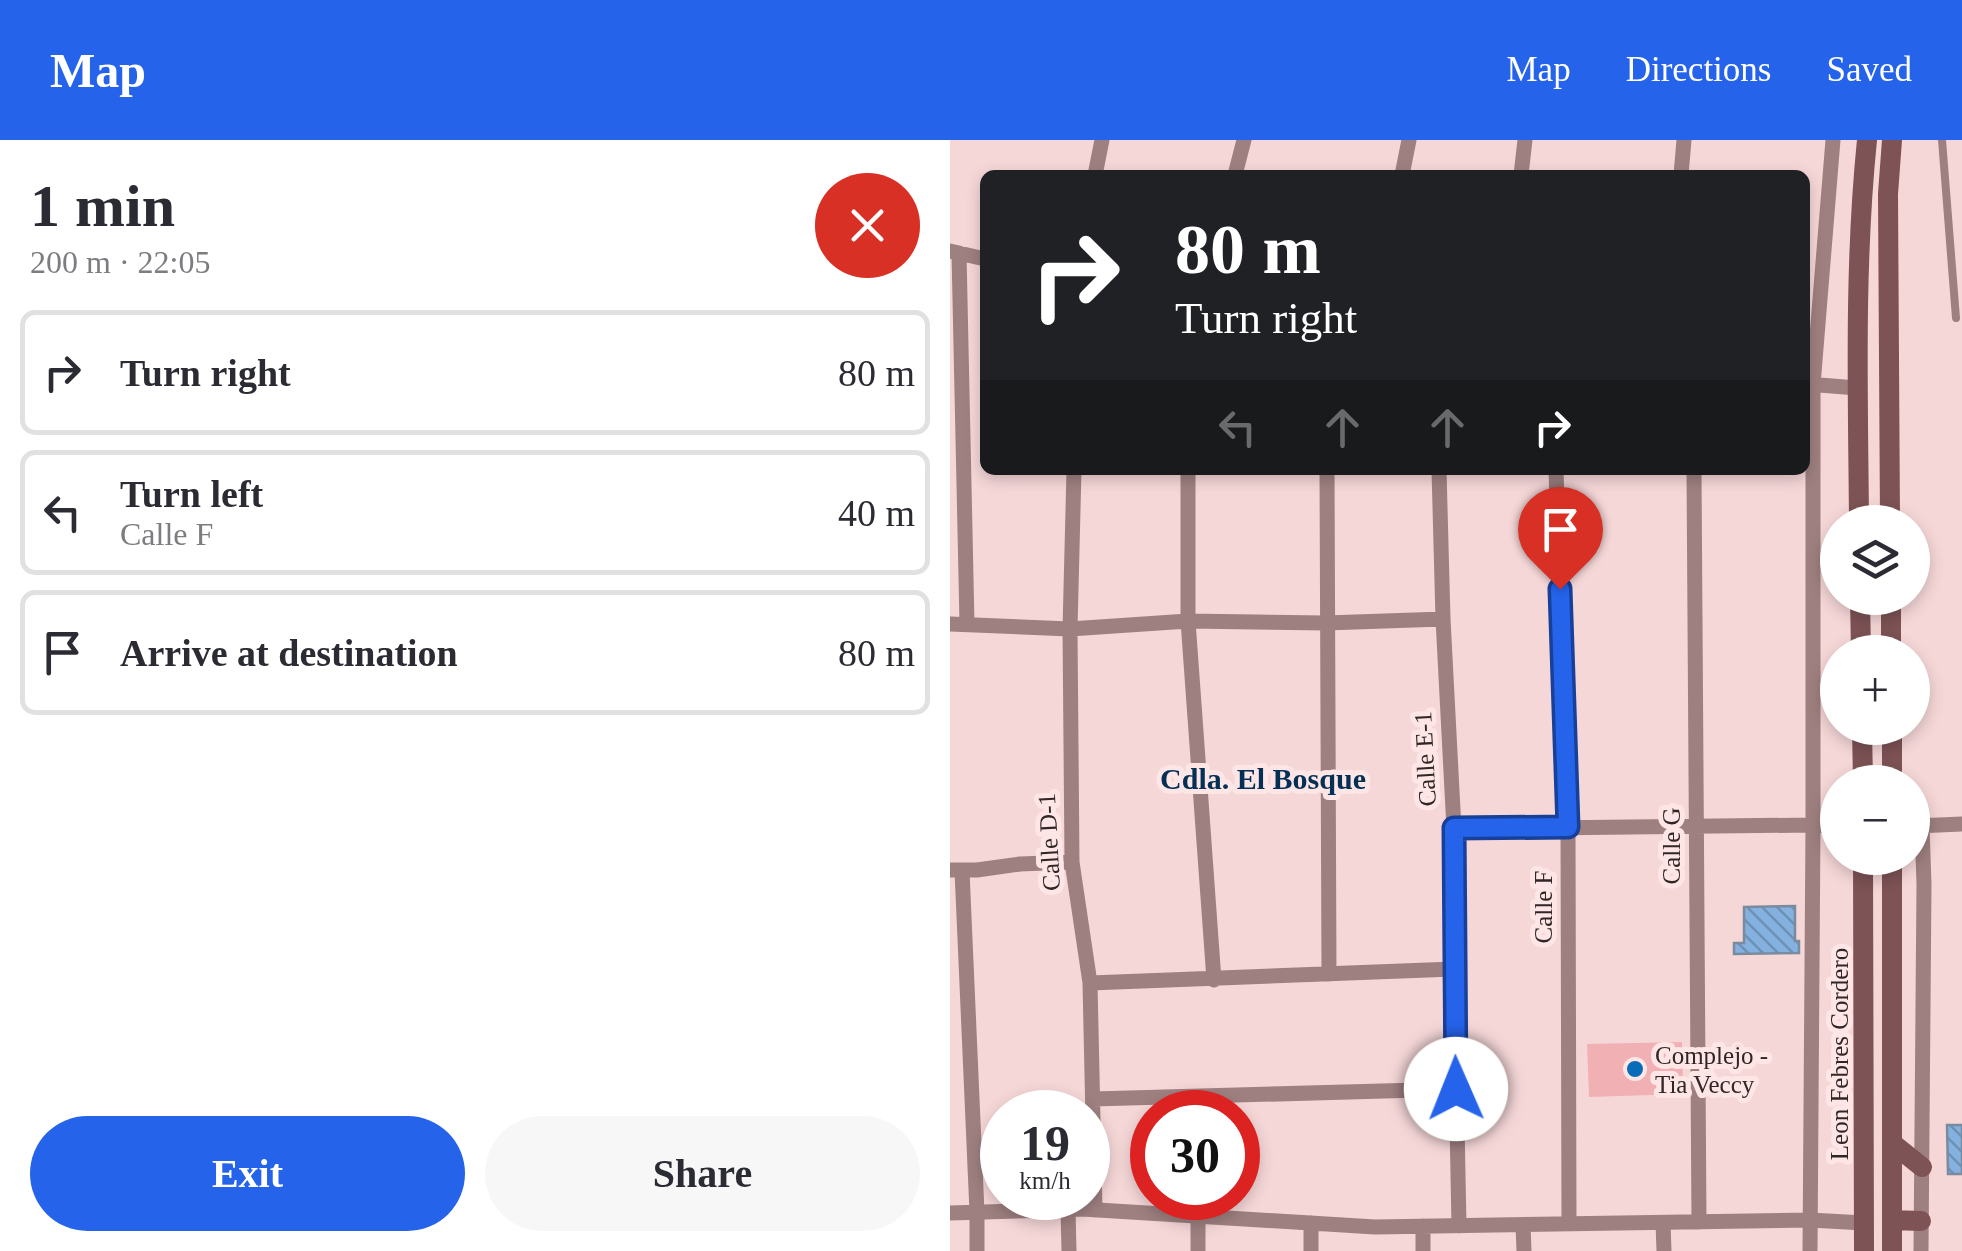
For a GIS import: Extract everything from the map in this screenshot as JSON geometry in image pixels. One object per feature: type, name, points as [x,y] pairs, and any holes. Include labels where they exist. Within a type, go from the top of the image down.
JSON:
[{"type":"street","points":[[1097,170],[1102,140]]},
{"type":"street","points":[[1236,170],[1244,140]]},
{"type":"street","points":[[1403,170],[1409,140]]},
{"type":"street","points":[[1522,170],[1525,140]]},
{"type":"street","points":[[1681,170],[1684,140]]},
{"type":"street","points":[[1810,374],[1833,140]]},
{"type":"street","points":[[1859,505],[1862,192],[1867,140]]},
{"type":"street","points":[[1890,505],[1888,194],[1892,140]]},
{"type":"street","points":[[967,624],[954,252],[980,258]]},
{"type":"street","points":[[1810,384],[1858,388]]},
{"type":"street","name":"Calle D-1","points":[[1074,475],[1070,629],[1072,862],[1090,983],[1093,1090]]},
{"type":"street","points":[[1188,475],[1188,621],[1214,980]]},
{"type":"street","points":[[1327,475],[1329,974]]},
{"type":"street","name":"Calle E-1","points":[[1439,475],[1454,828],[1459,1226]]},
{"type":"street","name":"Calle F","points":[[1556,475],[1568,827],[1569,1224]]},
{"type":"street","name":"Calle G","points":[[1694,475],[1699,1222]]},
{"type":"street","points":[[1810,475],[1813,824],[1810,1251]]},
{"type":"street","points":[[950,624],[1070,629],[1188,621],[1326,623],[1444,619]]},
{"type":"street","points":[[1930,825],[1962,824]]},
{"type":"street","points":[[1454,828],[1820,825]]},
{"type":"street","points":[[976,1251],[978,1212],[956,871],[1072,862]]},
{"type":"street","name":"Leon Febres Cordero","points":[[1863,875],[1864,1251]]},
{"type":"street","points":[[1892,875],[1892,1251]]},
{"type":"street","points":[[1921,1251],[1923,875]]},
{"type":"street","points":[[1090,983],[1454,968]]},
{"type":"street","points":[[1110,1099],[1456,1089]]},
{"type":"street","points":[[1892,1143],[1922,1167]]},
{"type":"street","points":[[950,1213],[978,1212]]},
{"type":"street","points":[[1068,1220],[1069,1251]]},
{"type":"street","points":[[1198,1220],[1198,1251]]},
{"type":"street","points":[[1260,1220],[1375,1227],[1864,1222]]},
{"type":"street","points":[[1892,1220],[1921,1220]]},
{"type":"street","points":[[1663,1222],[1664,1251]]},
{"type":"street","points":[[1311,1223],[1311,1251]]},
{"type":"street","points":[[1523,1225],[1524,1251]]},
{"type":"street","points":[[1423,1226],[1423,1251]]},
{"type":"lane","points":[[1942,140],[1956,318]]},
{"type":"shaded area","name":"Complejo - Tia Veccy","points":[[1682,1042],[1683,1094],[1589,1097],[1587,1044]]},
{"type":"building","points":[[1795,906],[1799,953],[1734,954],[1734,943],[1744,943],[1744,907]]},
{"type":"building","points":[[1947,1125],[1962,1125],[1962,1174],[1948,1174]]},
{"type":"place","name":"Complejo - Tia Veccy","points":[[1635,1069]]},
{"type":"district","name":"Cdla. El Bosque","points":[[1263,778]]},
{"type":"route","points":[[1456,1089],[1454,828],[1568,827],[1560,589]]}]
